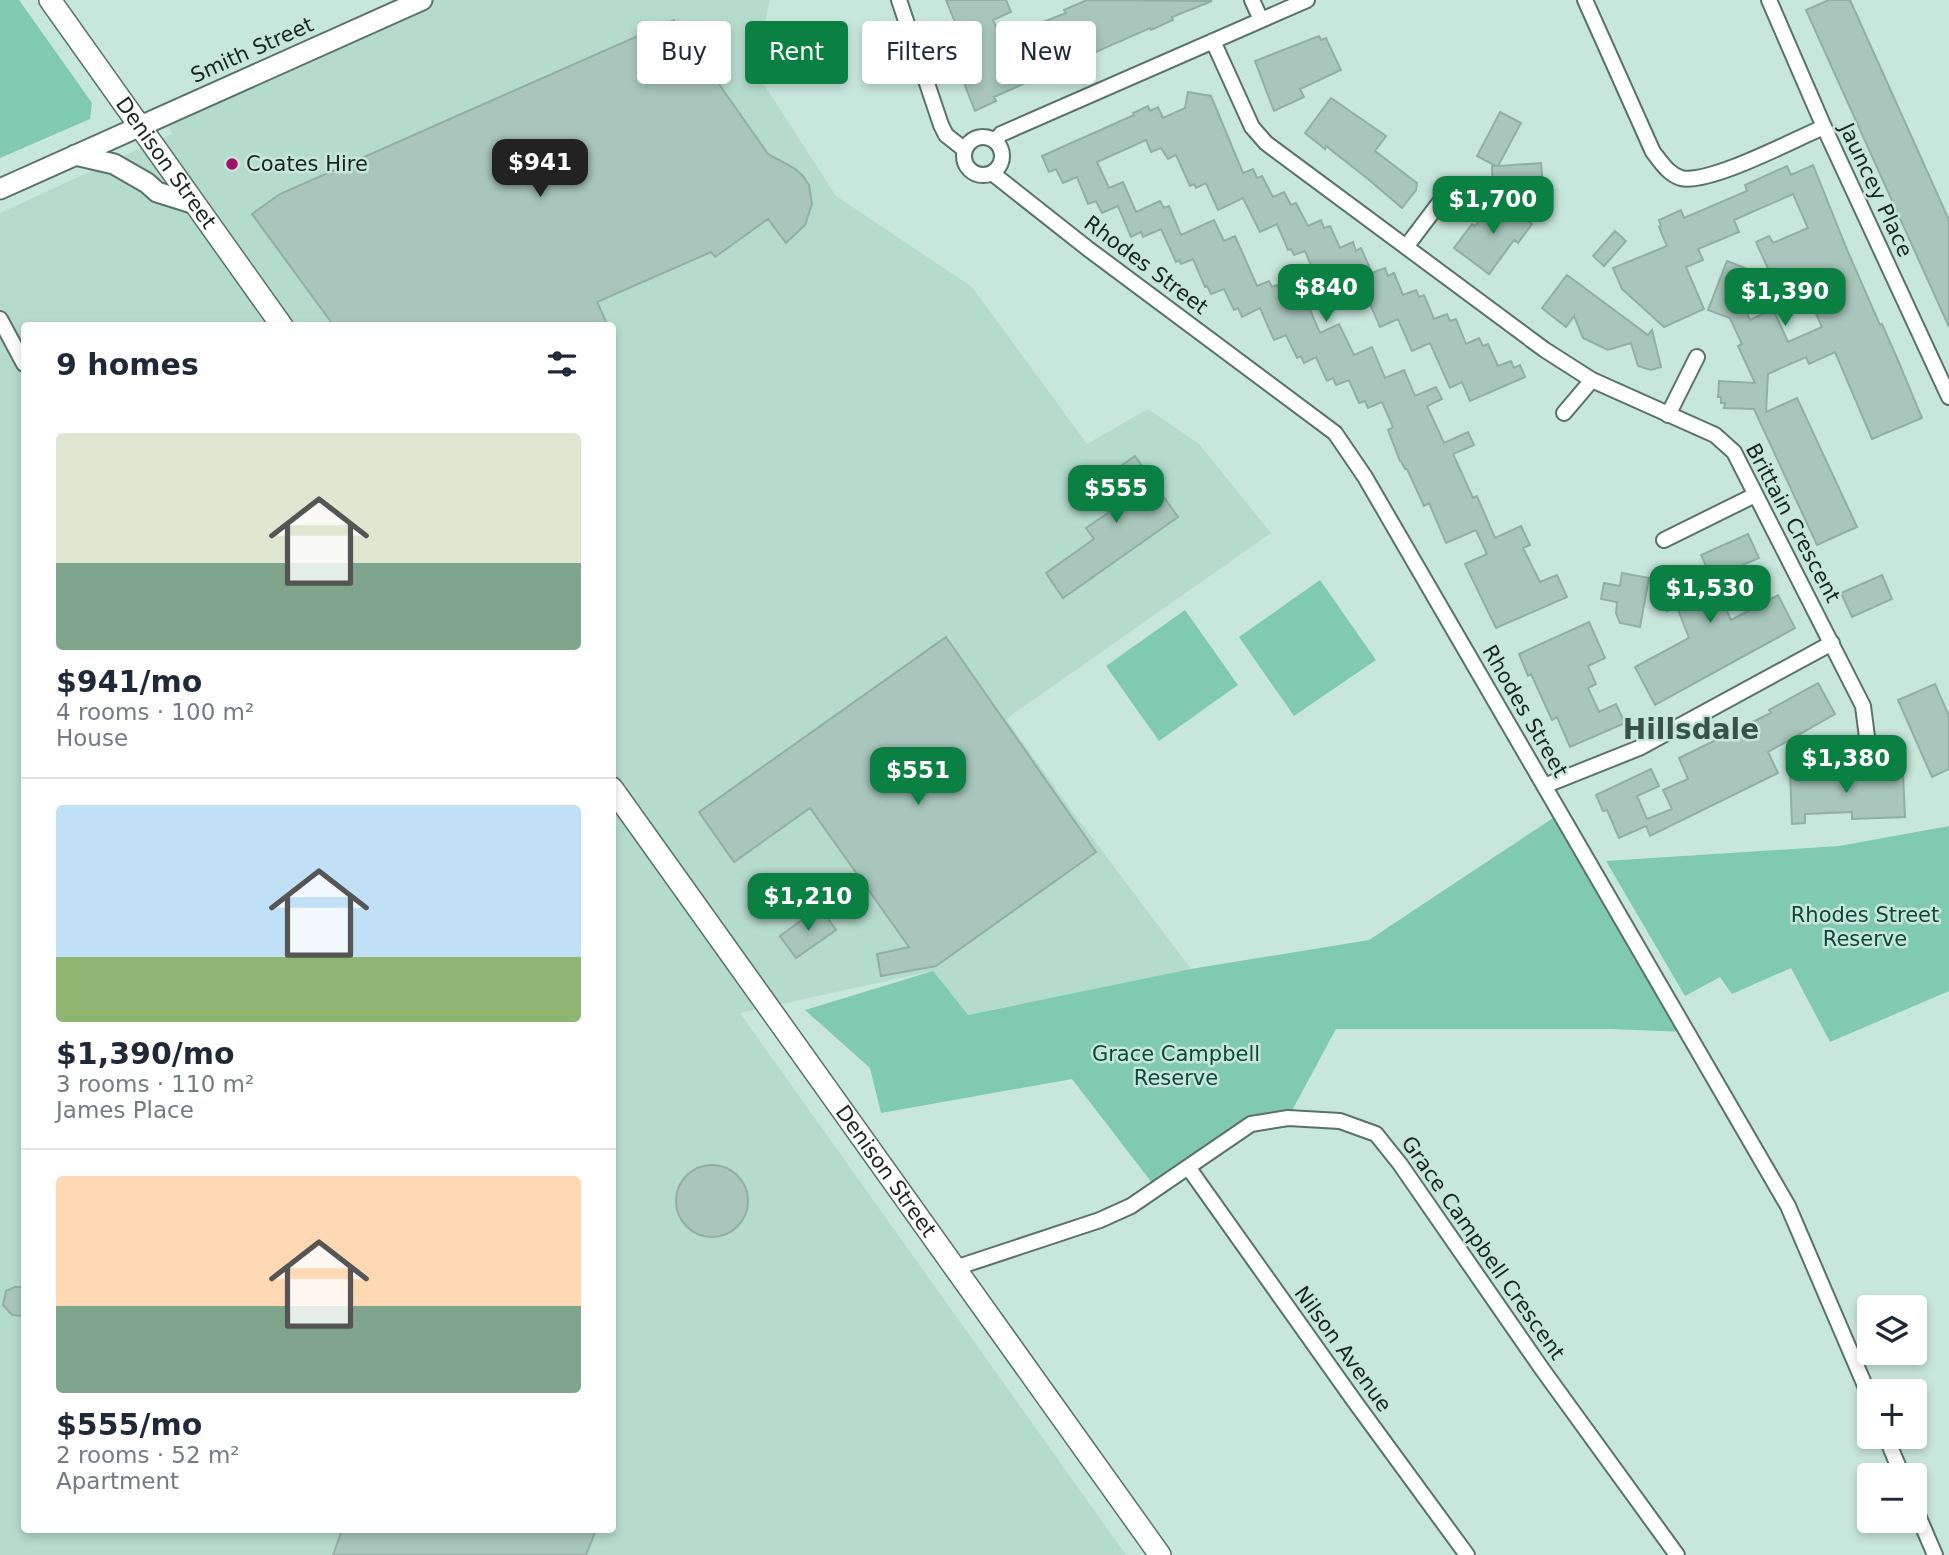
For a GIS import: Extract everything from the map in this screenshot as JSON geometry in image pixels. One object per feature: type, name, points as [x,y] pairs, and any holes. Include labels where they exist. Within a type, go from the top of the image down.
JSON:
[{"type":"main road","name":"Denison Street","points":[[50,0],[279,322]]},
{"type":"main road","name":"Denison Street","points":[[616,794],[1160,1555]]},
{"type":"street","name":"Smith Street","points":[[0,189],[422,0]]},
{"type":"street","points":[[899,0],[941,125],[955,144],[965,150]]},
{"type":"street","points":[[1252,0],[1261,20]]},
{"type":"street","points":[[995,141],[1000,134],[1307,0]]},
{"type":"street","points":[[1585,0],[1653,152],[1667,170],[1682,178],[1714,175],[1824,127]]},
{"type":"street","name":"Jauncey Place","points":[[1769,0],[1824,127],[1949,397]]},
{"type":"street","name":"Brittain Crescent","points":[[1213,41],[1258,136],[1545,350],[1592,380],[1715,435],[1734,452],[1863,706],[1867,737]]},
{"type":"street","points":[[985,137],[995,141],[1002,152],[1002,158],[992,173],[979,175],[968,169],[965,150],[975,139],[985,137]]},
{"type":"street","points":[[75,155],[114,164],[157,192],[195,204]]},
{"type":"street","name":"Rhodes Street","points":[[992,173],[1087,248],[1335,433],[1364,477],[1788,1206],[1862,1379]]},
{"type":"street","points":[[1406,247],[1449,190]]},
{"type":"street","points":[[0,318],[21,357]]},
{"type":"street","points":[[1668,415],[1697,357]]},
{"type":"street","points":[[1564,412],[1592,380]]},
{"type":"street","points":[[1664,540],[1755,495]]},
{"type":"street","points":[[1544,786],[1639,748],[1832,643]]},
{"type":"street","name":"Grace Campbell Crescent","points":[[955,1268],[1100,1220],[1131,1206],[1251,1124],[1289,1118],[1340,1121],[1376,1134],[1677,1555]]},
{"type":"street","name":"Nilson Avenue","points":[[1188,1167],[1354,1402],[1467,1555]]},
{"type":"street","points":[[1926,1533],[1935,1555]]},
{"type":"shaded area","points":[[422,0],[770,0],[765,21],[745,21],[745,84],[764,84],[836,196],[972,287],[1087,444],[1148,409],[1199,444],[1271,533],[1006,719],[1191,969],[967,1015],[932,971],[740,1013],[1126,1555],[0,1555],[0,213],[172,134],[163,113]]},
{"type":"green space","points":[[0,0],[19,0],[92,103],[90,119],[0,158]]},
{"type":"green space","points":[[1320,580],[1376,660],[1294,716],[1239,637]]},
{"type":"green space","points":[[1185,610],[1238,685],[1159,741],[1106,666]]},
{"type":"green space","name":"Grace Campbell Reserve","points":[[1559,814],[1686,1032],[1611,1029],[1336,1029],[1288,1118],[1251,1124],[1156,1188],[1072,1079],[881,1113],[870,1068],[805,1010],[933,971],[968,1015],[1191,969],[1369,940]]},
{"type":"green space","name":"Rhodes Street Reserve","points":[[1949,826],[1949,991],[1830,1042],[1791,968],[1732,994],[1720,977],[1685,996],[1606,861],[1839,846]]},
{"type":"building","points":[[946,0],[1006,0],[1011,12],[993,20],[996,27],[996,84],[1023,84],[994,97],[996,101],[975,111],[964,84],[982,84],[982,21],[955,21]]},
{"type":"building","points":[[1087,0],[1212,1],[1172,17],[1173,20],[1151,30],[1150,28],[1096,52],[1096,21],[1045,21],[1066,13],[1064,10]]},
{"type":"building","points":[[1829,0],[1850,0],[1949,220],[1949,327],[1806,10]]},
{"type":"building","points":[[637,36],[637,84],[719,84],[768,154],[803,176],[809,185],[812,204],[805,225],[786,243],[768,219],[715,257],[711,252],[597,302],[606,322],[331,322],[252,214],[280,194]]},
{"type":"building","points":[[1319,36],[1321,40],[1326,38],[1341,70],[1300,89],[1304,97],[1274,111],[1255,61]]},
{"type":"building","points":[[1188,92],[1211,96],[1243,173],[1253,169],[1257,178],[1262,176],[1273,197],[1284,192],[1291,205],[1296,203],[1308,226],[1321,220],[1324,228],[1330,226],[1340,248],[1353,242],[1356,251],[1361,248],[1372,273],[1385,268],[1388,276],[1394,273],[1403,295],[1416,290],[1419,297],[1424,295],[1434,319],[1447,314],[1450,321],[1456,319],[1466,344],[1479,338],[1483,346],[1488,344],[1498,366],[1511,361],[1514,368],[1520,365],[1525,377],[1470,401],[1462,382],[1450,388],[1430,343],[1412,351],[1398,319],[1380,327],[1367,297],[1350,305],[1335,272],[1317,280],[1305,251],[1294,255],[1291,249],[1288,250],[1277,224],[1260,232],[1243,198],[1218,210],[1206,183],[1196,188],[1194,184],[1190,186],[1176,155],[1168,159],[1161,148],[1151,152],[1146,140],[1097,162],[1109,188],[1123,182],[1136,212],[1160,201],[1164,208],[1169,206],[1181,235],[1214,220],[1224,241],[1235,236],[1257,286],[1269,281],[1272,287],[1277,285],[1288,308],[1306,300],[1320,333],[1339,324],[1354,355],[1372,347],[1385,378],[1404,370],[1415,396],[1436,387],[1442,399],[1427,406],[1444,443],[1468,432],[1474,445],[1453,454],[1473,498],[1477,496],[1495,538],[1521,526],[1530,545],[1523,548],[1540,582],[1557,575],[1567,597],[1496,628],[1465,564],[1487,554],[1476,530],[1446,543],[1429,503],[1424,506],[1407,469],[1400,461],[1388,430],[1393,427],[1382,402],[1368,408],[1365,401],[1359,403],[1349,380],[1336,385],[1333,378],[1327,381],[1316,357],[1304,363],[1301,356],[1297,358],[1286,335],[1274,340],[1260,308],[1242,317],[1238,308],[1234,310],[1224,289],[1211,294],[1207,286],[1205,287],[1193,259],[1181,264],[1179,260],[1176,262],[1161,229],[1143,237],[1141,232],[1131,237],[1118,206],[1102,213],[1096,201],[1088,204],[1077,177],[1063,183],[1056,169],[1049,172],[1042,156],[1134,115],[1133,113],[1148,106],[1150,111],[1158,107],[1163,118],[1185,108]]},
{"type":"building","points":[[1331,98],[1386,136],[1375,151],[1417,183],[1416,190],[1402,208],[1326,146],[1325,149],[1305,133]]},
{"type":"building","points":[[1500,112],[1521,123],[1498,166],[1541,163],[1543,186],[1493,190],[1492,166],[1496,166],[1477,156]]},
{"type":"building","points":[[1813,165],[1848,252],[1922,418],[1872,439],[1835,352],[1809,364],[1806,357],[1768,374],[1766,412],[1797,398],[1857,527],[1817,545],[1754,409],[1724,408],[1725,403],[1721,403],[1721,397],[1718,397],[1719,381],[1755,383],[1738,346],[1742,344],[1730,318],[1708,310],[1727,261],[1753,271],[1742,301],[1750,320],[1773,309],[1788,342],[1822,327],[1807,293],[1784,304],[1756,242],[1769,236],[1773,243],[1808,228],[1793,194],[1734,220],[1739,232],[1698,249],[1703,260],[1686,267],[1704,309],[1664,327],[1622,289],[1613,268],[1667,246],[1659,220],[1681,210],[1684,218],[1747,191],[1745,185],[1787,166],[1791,175]]},
{"type":"building","points":[[1496,198],[1532,224],[1518,243],[1514,240],[1489,274],[1454,248]]},
{"type":"building","points":[[1615,231],[1626,241],[1604,266],[1593,256]]},
{"type":"building","points":[[1567,275],[1648,335],[1652,330],[1661,367],[1651,370],[1638,366],[1631,343],[1608,350],[1583,338],[1574,316],[1566,327],[1542,308]]},
{"type":"building","points":[[1135,456],[1178,517],[1063,598],[1046,573],[1094,539],[1086,528],[1108,513],[1090,488]]},
{"type":"building","points":[[1748,534],[1759,558],[1712,578],[1731,620],[1778,595],[1795,628],[1655,705],[1635,667],[1689,638],[1677,607],[1667,611],[1651,578],[1662,580],[1680,572],[1685,584],[1709,573],[1701,555]]},
{"type":"building","points":[[1622,573],[1649,578],[1640,627],[1620,623],[1616,613],[1617,602],[1601,599],[1604,583],[1620,586]]},
{"type":"building","points":[[1882,575],[1892,599],[1852,617],[1841,593]]},
{"type":"building","points":[[1589,622],[1605,658],[1588,666],[1596,684],[1588,688],[1599,712],[1616,704],[1625,723],[1570,747],[1557,717],[1552,720],[1519,654]]},
{"type":"building","points":[[946,637],[1096,852],[936,966],[881,976],[877,954],[909,947],[810,808],[734,862],[699,812]]},
{"type":"building","points":[[1818,683],[1835,714],[1768,752],[1778,773],[1650,836],[1646,826],[1619,838],[1607,810],[1603,811],[1596,795],[1651,769],[1659,786],[1637,796],[1647,819],[1672,809],[1663,790],[1688,779],[1679,758],[1771,713],[1769,710]]},
{"type":"building","points":[[1935,684],[1949,716],[1949,769],[1932,777],[1898,700]]},
{"type":"building","points":[[1836,769],[1837,777],[1903,773],[1905,817],[1852,819],[1852,812],[1805,814],[1805,823],[1792,824],[1790,771]]},
{"type":"building","points":[[820,907],[836,930],[796,958],[780,936]]},
{"type":"building","points":[[719,1165],[738,1175],[746,1187],[746,1215],[738,1227],[726,1235],[705,1237],[686,1227],[678,1215],[676,1194],[686,1175],[698,1167]]},
{"type":"building","points":[[21,1287],[21,1316],[12,1315],[3,1305],[6,1291]]},
{"type":"building","points":[[341,1533],[595,1533],[586,1555],[333,1555]]},
{"type":"place","name":"Coates Hire","points":[[232,164]]},
{"type":"district","name":"Hillsdale","points":[[1691,729]]}]
